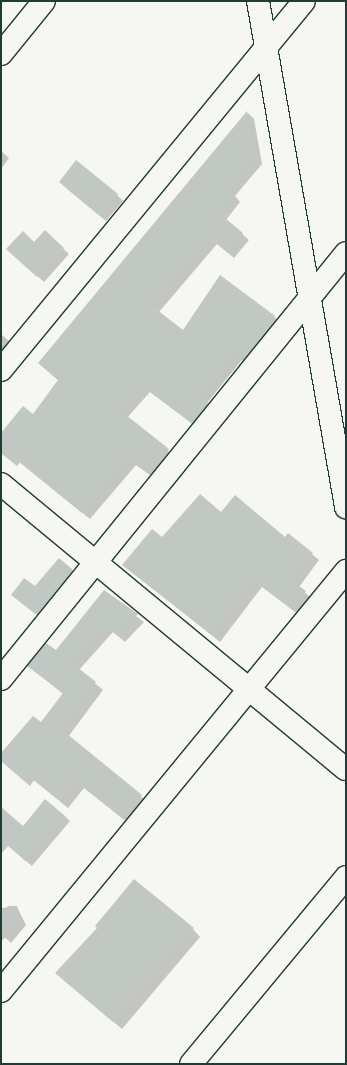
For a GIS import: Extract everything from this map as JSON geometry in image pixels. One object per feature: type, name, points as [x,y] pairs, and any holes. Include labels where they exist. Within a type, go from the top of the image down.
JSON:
[{"type":"street","points":[[1,54],[44,1]]},
{"type":"street","points":[[258,1],[346,507]]},
{"type":"street","points":[[1,370],[304,1]]},
{"type":"street","points":[[1,679],[346,253]]},
{"type":"street","points":[[1,484],[346,769]]},
{"type":"street","points":[[1,991],[250,690],[346,571]]},
{"type":"street","points":[[191,1064],[346,877]]},
{"type":"building","points":[[247,111],[256,157],[228,190],[234,194],[220,214],[243,233],[227,252],[210,238],[152,306],[183,330],[220,275],[275,316],[243,360],[235,354],[201,397],[208,403],[192,423],[142,386],[121,411],[169,449],[149,474],[129,459],[82,513],[13,457],[10,460],[1,453],[1,433],[23,406],[33,414],[58,380],[38,363]]},
{"type":"building","points":[[76,160],[118,194],[100,216],[59,182]]},
{"type":"building","points":[[45,230],[64,248],[37,277],[6,249],[23,231],[34,242]]},
{"type":"building","points":[[200,494],[221,512],[235,495],[285,537],[288,533],[313,553],[292,581],[306,591],[292,609],[255,581],[213,636],[122,565],[152,529],[162,537]]},
{"type":"building","points":[[59,558],[73,570],[37,615],[11,595],[24,578],[35,586]]},
{"type":"building","points":[[104,590],[138,614],[117,635],[104,625],[72,663],[96,682],[61,729],[142,795],[123,819],[76,781],[60,801],[26,774],[22,779],[1,761],[1,753],[33,716],[41,722],[63,693],[27,666],[46,643],[56,650]]},
{"type":"building","points":[[45,799],[64,815],[25,861],[1,836],[1,807],[23,826]]},
{"type":"building","points":[[134,879],[194,928],[113,1022],[55,973],[97,928],[95,926]]},
{"type":"building","points":[[8,906],[17,906],[21,919],[1,942],[1,915]]}]
